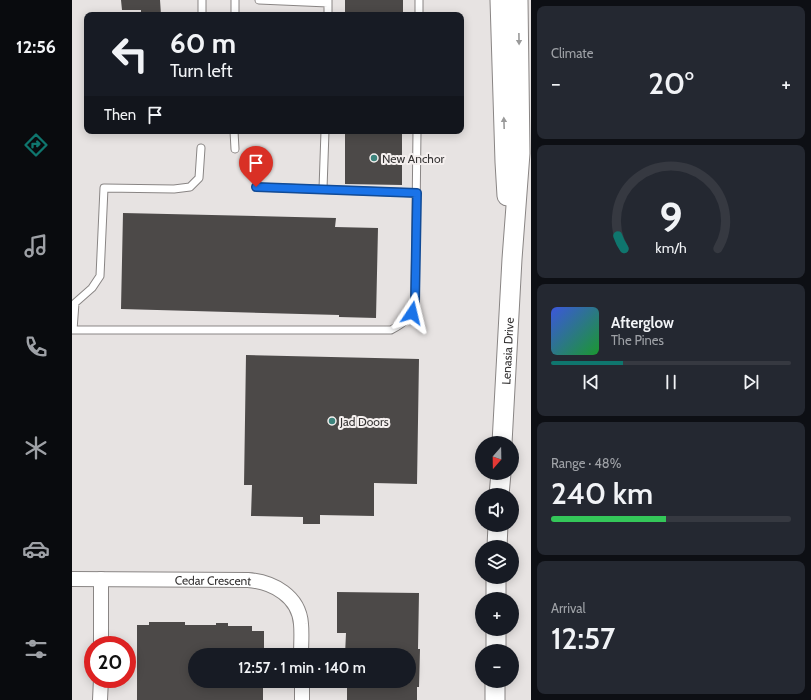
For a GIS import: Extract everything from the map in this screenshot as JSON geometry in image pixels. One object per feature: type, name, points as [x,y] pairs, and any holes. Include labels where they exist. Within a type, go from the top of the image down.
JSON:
[{"type":"main road","points":[[500,0],[505,162],[512,259]]},
{"type":"main road","points":[[512,259],[520,153],[518,0]]},
{"type":"main road","name":"Lenasia Drive","points":[[502,436],[512,259]]},
{"type":"main road","points":[[495,688],[495,700]]},
{"type":"street","name":"Cedar Crescent","points":[[72,579],[262,581],[276,587],[289,597],[297,609],[301,622],[301,648]]},
{"type":"street","points":[[101,579],[101,636]]},
{"type":"street","points":[[100,700],[101,688]]},
{"type":"street","points":[[302,688],[302,700]]},
{"type":"lane","points":[[202,0],[202,12]]},
{"type":"lane","points":[[235,0],[235,12]]},
{"type":"lane","points":[[259,0],[328,1],[328,12]]},
{"type":"lane","points":[[418,12],[419,0]]},
{"type":"lane","points":[[234,134],[235,149]]},
{"type":"lane","points":[[323,189],[325,134]]},
{"type":"lane","points":[[201,148],[199,178],[190,187],[174,190],[104,188],[100,276],[92,288],[75,303],[72,330],[391,330],[402,324],[412,313],[415,302],[417,134]]},
{"type":"lane","points":[[256,187],[417,193]]},
{"type":"building","points":[[121,0],[160,0],[161,12],[122,10]]},
{"type":"building","points":[[345,0],[403,0],[403,12],[345,12]]},
{"type":"building","name":"New Anchor","points":[[345,134],[402,134],[402,185],[345,184]]},
{"type":"building","points":[[123,213],[336,218],[335,227],[378,228],[376,318],[339,317],[339,315],[121,309]]},
{"type":"building","name":"Jad Doors","points":[[246,355],[419,359],[417,484],[374,483],[374,516],[320,515],[320,524],[303,524],[303,517],[251,516],[252,485],[244,485]]},
{"type":"building","points":[[337,592],[419,593],[418,649],[420,649],[419,687],[417,687],[417,700],[347,700],[347,688],[416,688],[416,648],[345,648],[346,633],[337,633]]},
{"type":"building","points":[[149,622],[185,622],[185,625],[216,625],[216,623],[228,623],[228,626],[252,626],[252,631],[264,631],[264,648],[188,648],[188,688],[263,688],[263,700],[137,700],[137,625],[149,625]]},
{"type":"place","name":"New Anchor","points":[[374,158]]},
{"type":"place","name":"Jad Doors","points":[[332,421]]},
{"type":"route","points":[[256,187],[417,193],[415,302],[412,313]]}]
